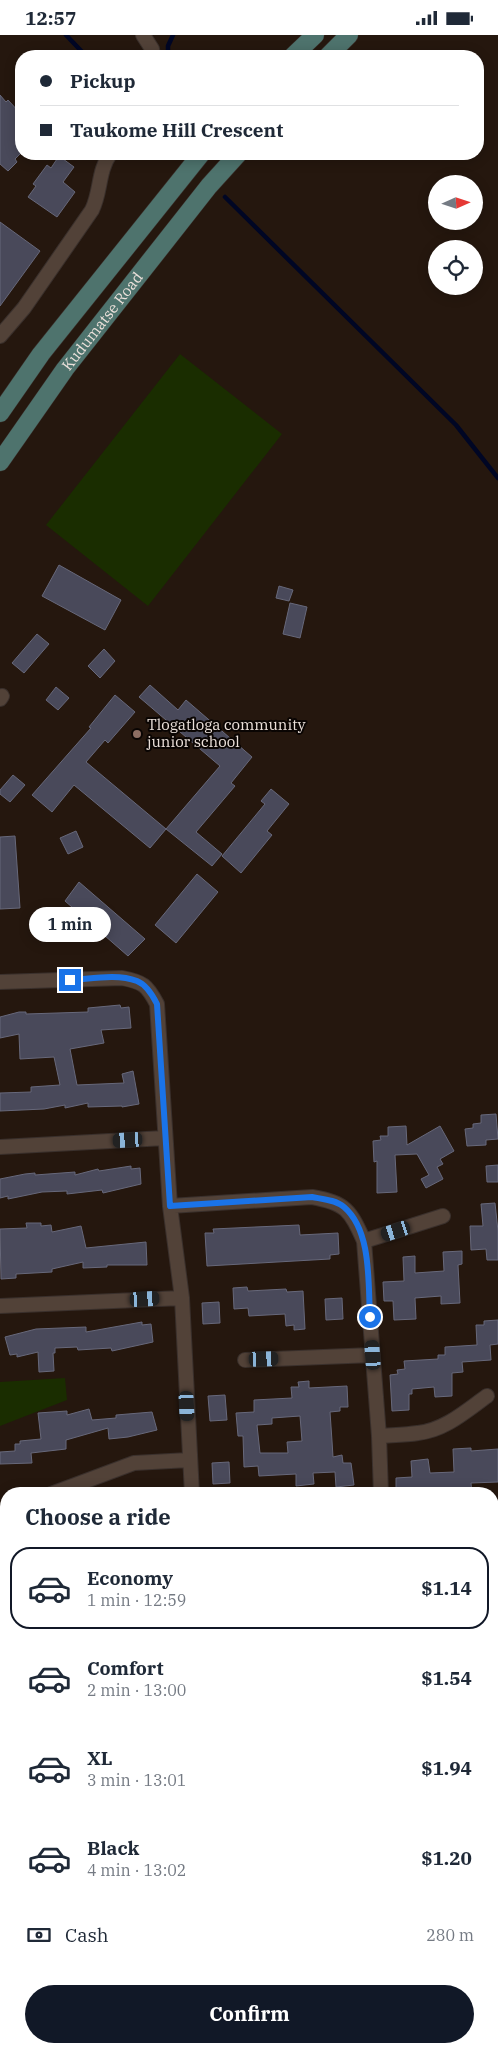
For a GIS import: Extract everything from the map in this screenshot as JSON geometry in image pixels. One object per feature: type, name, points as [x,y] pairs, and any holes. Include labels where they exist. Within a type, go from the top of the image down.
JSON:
[{"type":"main road","points":[[299,50],[315,35]]},
{"type":"main road","points":[[334,50],[349,35]]},
{"type":"main road","name":"Kudumatse Road","points":[[0,413],[41,354],[195,160]]},
{"type":"main road","name":"Kudumatse Road","points":[[0,462],[66,369],[209,186],[233,160]]},
{"type":"street","points":[[143,35],[152,50]]},
{"type":"street","points":[[0,336],[24,307],[92,210],[96,201],[103,166],[106,160]]},
{"type":"street","points":[[0,982],[122,978],[138,981],[151,992],[157,1004],[170,1206],[182,1298],[192,1487]]},
{"type":"street","points":[[0,1147],[165,1138]]},
{"type":"street","points":[[170,1206],[312,1197],[329,1200],[343,1207],[354,1219],[364,1241],[379,1435],[381,1487]]},
{"type":"street","points":[[364,1241],[443,1216]]},
{"type":"street","points":[[0,1306],[182,1298]]},
{"type":"street","points":[[245,1360],[373,1355]]},
{"type":"street","points":[[379,1435],[420,1433],[439,1428],[459,1417],[486,1396]]},
{"type":"street","points":[[71,1487],[134,1463],[190,1461]]},
{"type":"green space","points":[[180,354],[282,434],[148,606],[46,525]]},
{"type":"green space","points":[[65,1378],[67,1400],[0,1426],[0,1382]]},
{"type":"building","points":[[0,95],[6,102],[8,100],[15,108],[15,160],[17,162],[8,171],[0,164]]},
{"type":"building","points":[[56,160],[64,160],[74,167],[63,182],[75,192],[57,217],[28,197],[36,186],[33,184],[47,165],[51,168]]},
{"type":"building","points":[[0,222],[40,251],[0,306]]},
{"type":"building","points":[[59,565],[121,600],[105,630],[42,596]]},
{"type":"building","points":[[279,586],[293,590],[289,601],[276,598]]},
{"type":"building","points":[[290,603],[307,607],[300,638],[283,634]]},
{"type":"building","points":[[37,634],[49,644],[24,673],[12,663]]},
{"type":"building","points":[[104,649],[115,661],[100,678],[88,666]]},
{"type":"building","points":[[150,685],[178,710],[186,700],[252,757],[231,783],[235,786],[196,832],[222,854],[212,866],[166,829],[220,766],[139,697]]},
{"type":"building","points":[[56,687],[69,698],[58,710],[46,700]]},
{"type":"building","points":[[115,695],[135,712],[108,743],[105,740],[86,762],[166,829],[150,848],[74,785],[52,812],[32,795],[91,728],[89,727]]},
{"type":"building","points":[[13,775],[25,785],[10,802],[0,794],[0,790]]},
{"type":"building","points":[[271,789],[289,804],[267,831],[272,835],[241,873],[222,856],[265,804],[261,801]]},
{"type":"building","points":[[76,831],[83,847],[68,854],[60,838]]},
{"type":"building","points":[[15,836],[20,908],[0,909],[0,837]]},
{"type":"building","points":[[197,874],[218,892],[176,943],[155,925]]},
{"type":"building","points":[[79,882],[145,939],[128,956],[65,901]]},
{"type":"building","points":[[120,1005],[121,1008],[129,1007],[131,1028],[101,1030],[104,1043],[70,1049],[77,1085],[124,1083],[122,1074],[133,1071],[139,1104],[122,1107],[88,1107],[88,1103],[65,1108],[65,1105],[44,1109],[0,1111],[0,1093],[31,1092],[31,1087],[60,1085],[54,1057],[20,1059],[19,1034],[0,1038],[0,1017],[19,1012],[26,1012],[26,1014],[88,1012],[88,1008]]},
{"type":"building","points":[[496,1114],[498,1139],[486,1140],[486,1145],[467,1146],[465,1129],[473,1128],[473,1124],[481,1123],[481,1115]]},
{"type":"building","points":[[406,1126],[407,1145],[440,1126],[454,1151],[440,1159],[443,1164],[437,1167],[443,1179],[426,1188],[421,1179],[429,1175],[417,1154],[395,1155],[397,1192],[377,1193],[377,1161],[374,1162],[373,1141],[381,1140],[380,1136],[388,1136],[388,1127]]},
{"type":"building","points":[[498,1165],[498,1182],[487,1182],[486,1166]]},
{"type":"building","points":[[131,1166],[131,1169],[140,1168],[141,1184],[103,1193],[102,1190],[67,1194],[67,1191],[42,1192],[8,1199],[8,1196],[0,1198],[0,1179],[35,1173],[35,1175],[75,1172],[75,1175],[98,1169],[99,1171]]},
{"type":"building","points":[[495,1203],[498,1231],[498,1260],[487,1260],[486,1249],[471,1250],[470,1226],[483,1226],[481,1204]]},
{"type":"building","points":[[26,1223],[41,1223],[41,1226],[51,1225],[52,1232],[81,1226],[86,1248],[146,1242],[147,1265],[107,1265],[107,1267],[83,1268],[83,1262],[52,1269],[52,1272],[16,1274],[16,1278],[1,1279],[0,1229],[27,1228]]},
{"type":"building","points":[[299,1225],[300,1235],[338,1233],[339,1254],[330,1255],[330,1259],[207,1266],[205,1233],[214,1233],[213,1229]]},
{"type":"building","points":[[462,1251],[462,1264],[458,1265],[460,1303],[441,1304],[441,1296],[415,1298],[416,1319],[394,1320],[393,1301],[384,1301],[383,1282],[404,1281],[403,1257],[415,1256],[415,1273],[444,1271],[443,1252]]},
{"type":"building","points":[[247,1287],[248,1291],[286,1289],[287,1292],[303,1291],[305,1329],[294,1330],[294,1325],[286,1326],[285,1314],[249,1316],[248,1308],[234,1309],[233,1288]]},
{"type":"building","points":[[342,1298],[343,1319],[326,1320],[325,1299]]},
{"type":"building","points":[[219,1302],[220,1323],[203,1324],[202,1303]]},
{"type":"building","points":[[498,1320],[498,1344],[490,1345],[491,1360],[462,1362],[463,1372],[452,1373],[452,1396],[435,1397],[434,1387],[412,1389],[412,1394],[409,1394],[409,1410],[392,1411],[390,1375],[398,1374],[397,1370],[405,1369],[404,1361],[438,1359],[438,1355],[445,1355],[445,1347],[477,1345],[476,1325],[484,1325],[484,1321]]},
{"type":"building","points":[[142,1322],[142,1325],[151,1324],[153,1342],[112,1351],[111,1348],[78,1350],[77,1347],[55,1348],[55,1353],[53,1353],[54,1371],[39,1372],[38,1352],[17,1357],[17,1354],[10,1355],[5,1337],[36,1329],[86,1327],[86,1332]]},
{"type":"building","points":[[309,1381],[309,1388],[347,1386],[348,1407],[340,1407],[340,1411],[330,1412],[333,1457],[342,1455],[343,1463],[351,1463],[354,1485],[336,1487],[335,1472],[313,1473],[314,1484],[296,1486],[296,1474],[259,1476],[258,1466],[244,1467],[243,1436],[238,1436],[236,1413],[254,1412],[254,1400],[292,1398],[291,1387],[299,1387],[298,1382]],"holes":[[[300,1416],[302,1441],[287,1442],[288,1453],[260,1453],[257,1425],[272,1424],[272,1418]]]},
{"type":"building","points":[[225,1395],[227,1420],[210,1421],[208,1396]]},
{"type":"building","points":[[89,1409],[92,1420],[116,1418],[116,1415],[152,1412],[157,1430],[128,1437],[109,1439],[108,1428],[66,1440],[66,1449],[31,1453],[32,1463],[0,1464],[0,1452],[15,1451],[15,1444],[20,1444],[20,1441],[41,1439],[38,1413],[67,1411],[67,1415]]},
{"type":"building","points":[[471,1448],[471,1451],[498,1449],[498,1482],[471,1483],[471,1487],[396,1487],[396,1478],[412,1477],[411,1461],[428,1459],[430,1473],[454,1472],[453,1449]]},
{"type":"building","points":[[229,1462],[230,1483],[213,1484],[212,1463]]},
{"type":"waterway","points":[[66,35],[80,50]]},
{"type":"waterway","points":[[168,50],[173,35]]},
{"type":"waterway","points":[[225,197],[456,425],[498,478]]},
{"type":"place","name":"Tlogatloga community junior school","points":[[137,734]]},
{"type":"route","points":[[70,980],[122,978],[138,981],[151,992],[157,1004],[170,1206],[312,1197],[329,1200],[343,1207],[354,1219],[364,1241],[370,1317]]}]
